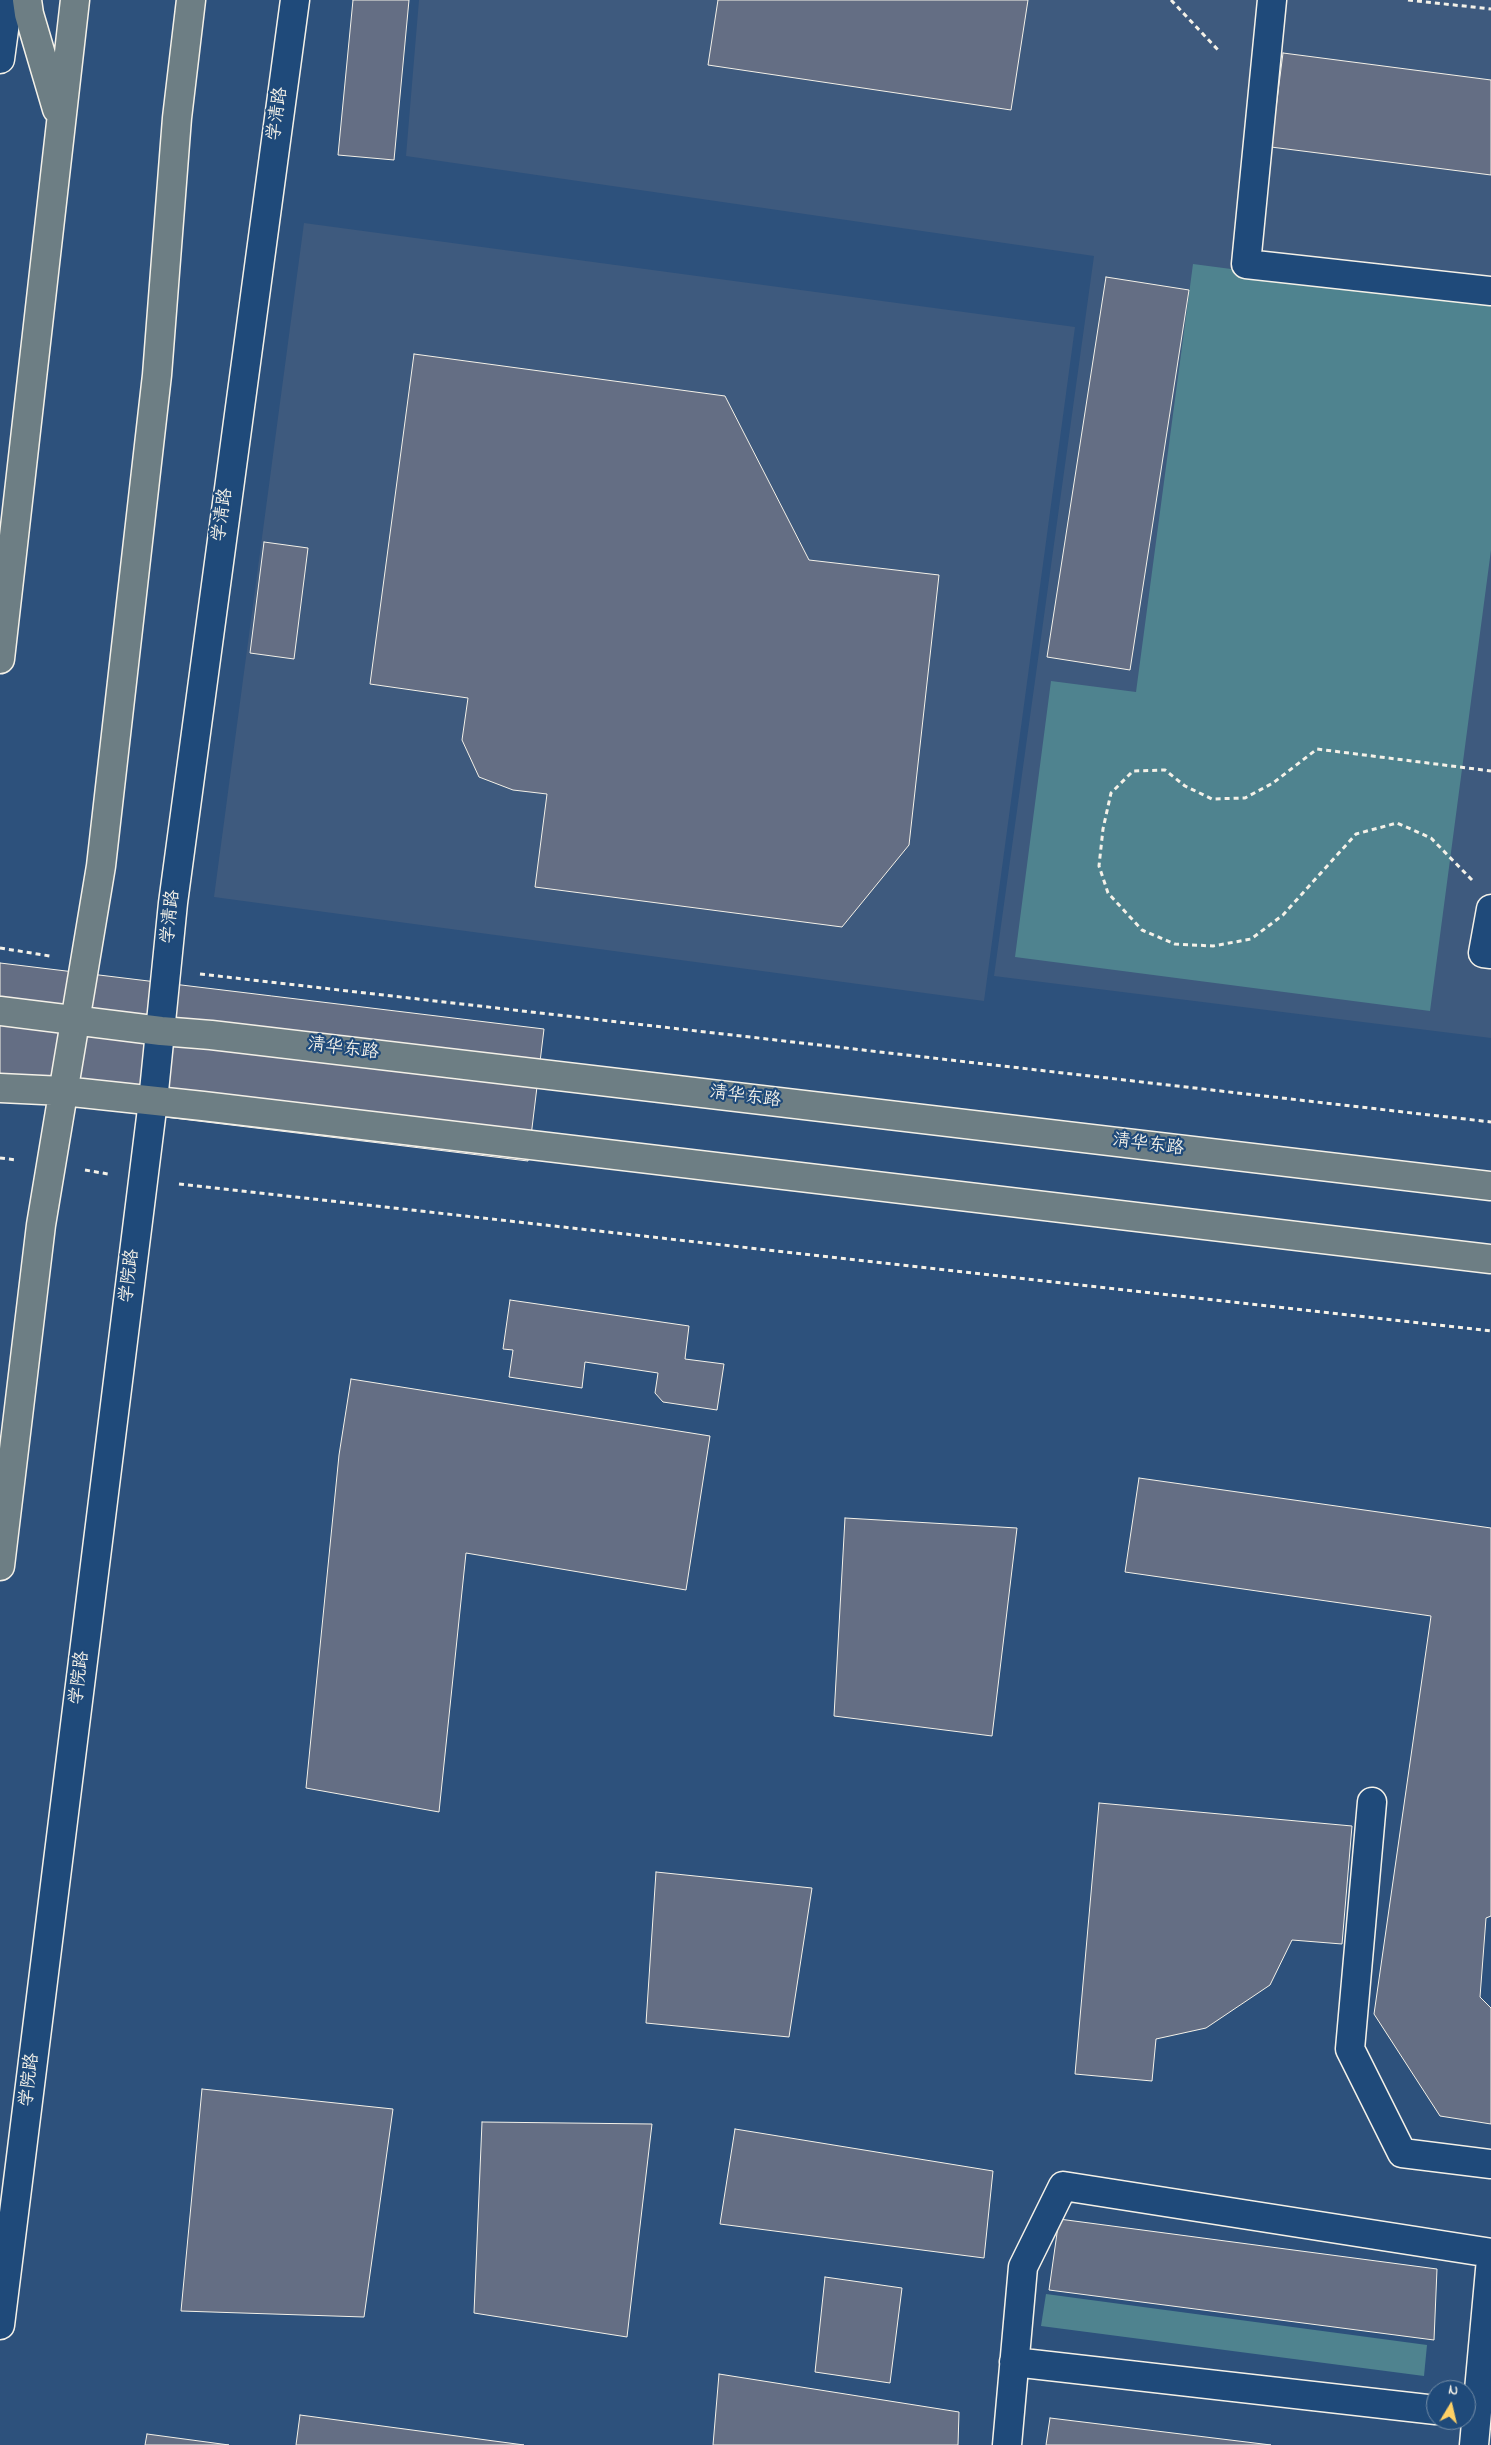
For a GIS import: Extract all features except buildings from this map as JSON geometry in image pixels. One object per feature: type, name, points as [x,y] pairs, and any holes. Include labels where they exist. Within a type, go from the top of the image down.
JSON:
[{"type":"main road","points":[[27,0],[29,14],[61,121]]},
{"type":"main road","points":[[0,659],[75,0]]},
{"type":"main road","points":[[0,1566],[40,1225],[102,866],[157,375],[177,118],[191,0]]},
{"type":"main road","name":"清华东路","points":[[0,1010],[161,1032],[211,1035],[1491,1186]]},
{"type":"main road","points":[[0,1088],[63,1091],[153,1101],[1491,1259]]},
{"type":"street","points":[[0,59],[8,0]]},
{"type":"street","name":"学清路","points":[[161,1032],[173,903],[204,664],[295,0]]},
{"type":"street","points":[[1272,0],[1246,264],[1491,291]]},
{"type":"street","points":[[1491,909],[1483,953],[1491,954]]},
{"type":"street","name":"学院路","points":[[0,2325],[161,1032]]},
{"type":"street","points":[[1372,1802],[1350,2049],[1402,2153],[1491,2164]]},
{"type":"street","points":[[1007,2445],[1023,2267],[1063,2186],[1491,2254]]},
{"type":"street","points":[[1475,2380],[1491,2259]]},
{"type":"street","points":[[1014,2362],[1426,2409]]},
{"type":"street","points":[[1473,2430],[1474,2445]]},
{"type":"path","points":[[1170,0],[1219,51]]},
{"type":"path","points":[[1408,0],[1491,9]]},
{"type":"path","points":[[1477,884],[1431,838],[1396,823],[1356,834],[1283,915],[1251,939],[1213,946],[1175,944],[1142,930],[1108,892],[1099,866],[1103,830],[1111,793],[1133,771],[1165,770],[1185,786],[1212,799],[1246,798],[1273,783],[1317,749],[1491,771]]},
{"type":"path","points":[[0,948],[85,962]]},
{"type":"path","points":[[167,970],[1491,1122]]},
{"type":"path","points":[[0,1158],[144,1179],[1491,1331]]},
{"type":"shaded area","points":[[419,0],[1491,0],[1491,1038],[994,976],[1094,256],[406,156]]},
{"type":"shaded area","points":[[304,223],[1075,327],[984,1001],[214,897]]},
{"type":"green space","points":[[1193,264],[1491,303],[1491,550],[1430,1011],[1015,957],[1051,681],[1136,692]]},
{"type":"green space","points":[[1046,2294],[1427,2345],[1424,2376],[1041,2326]]}]
